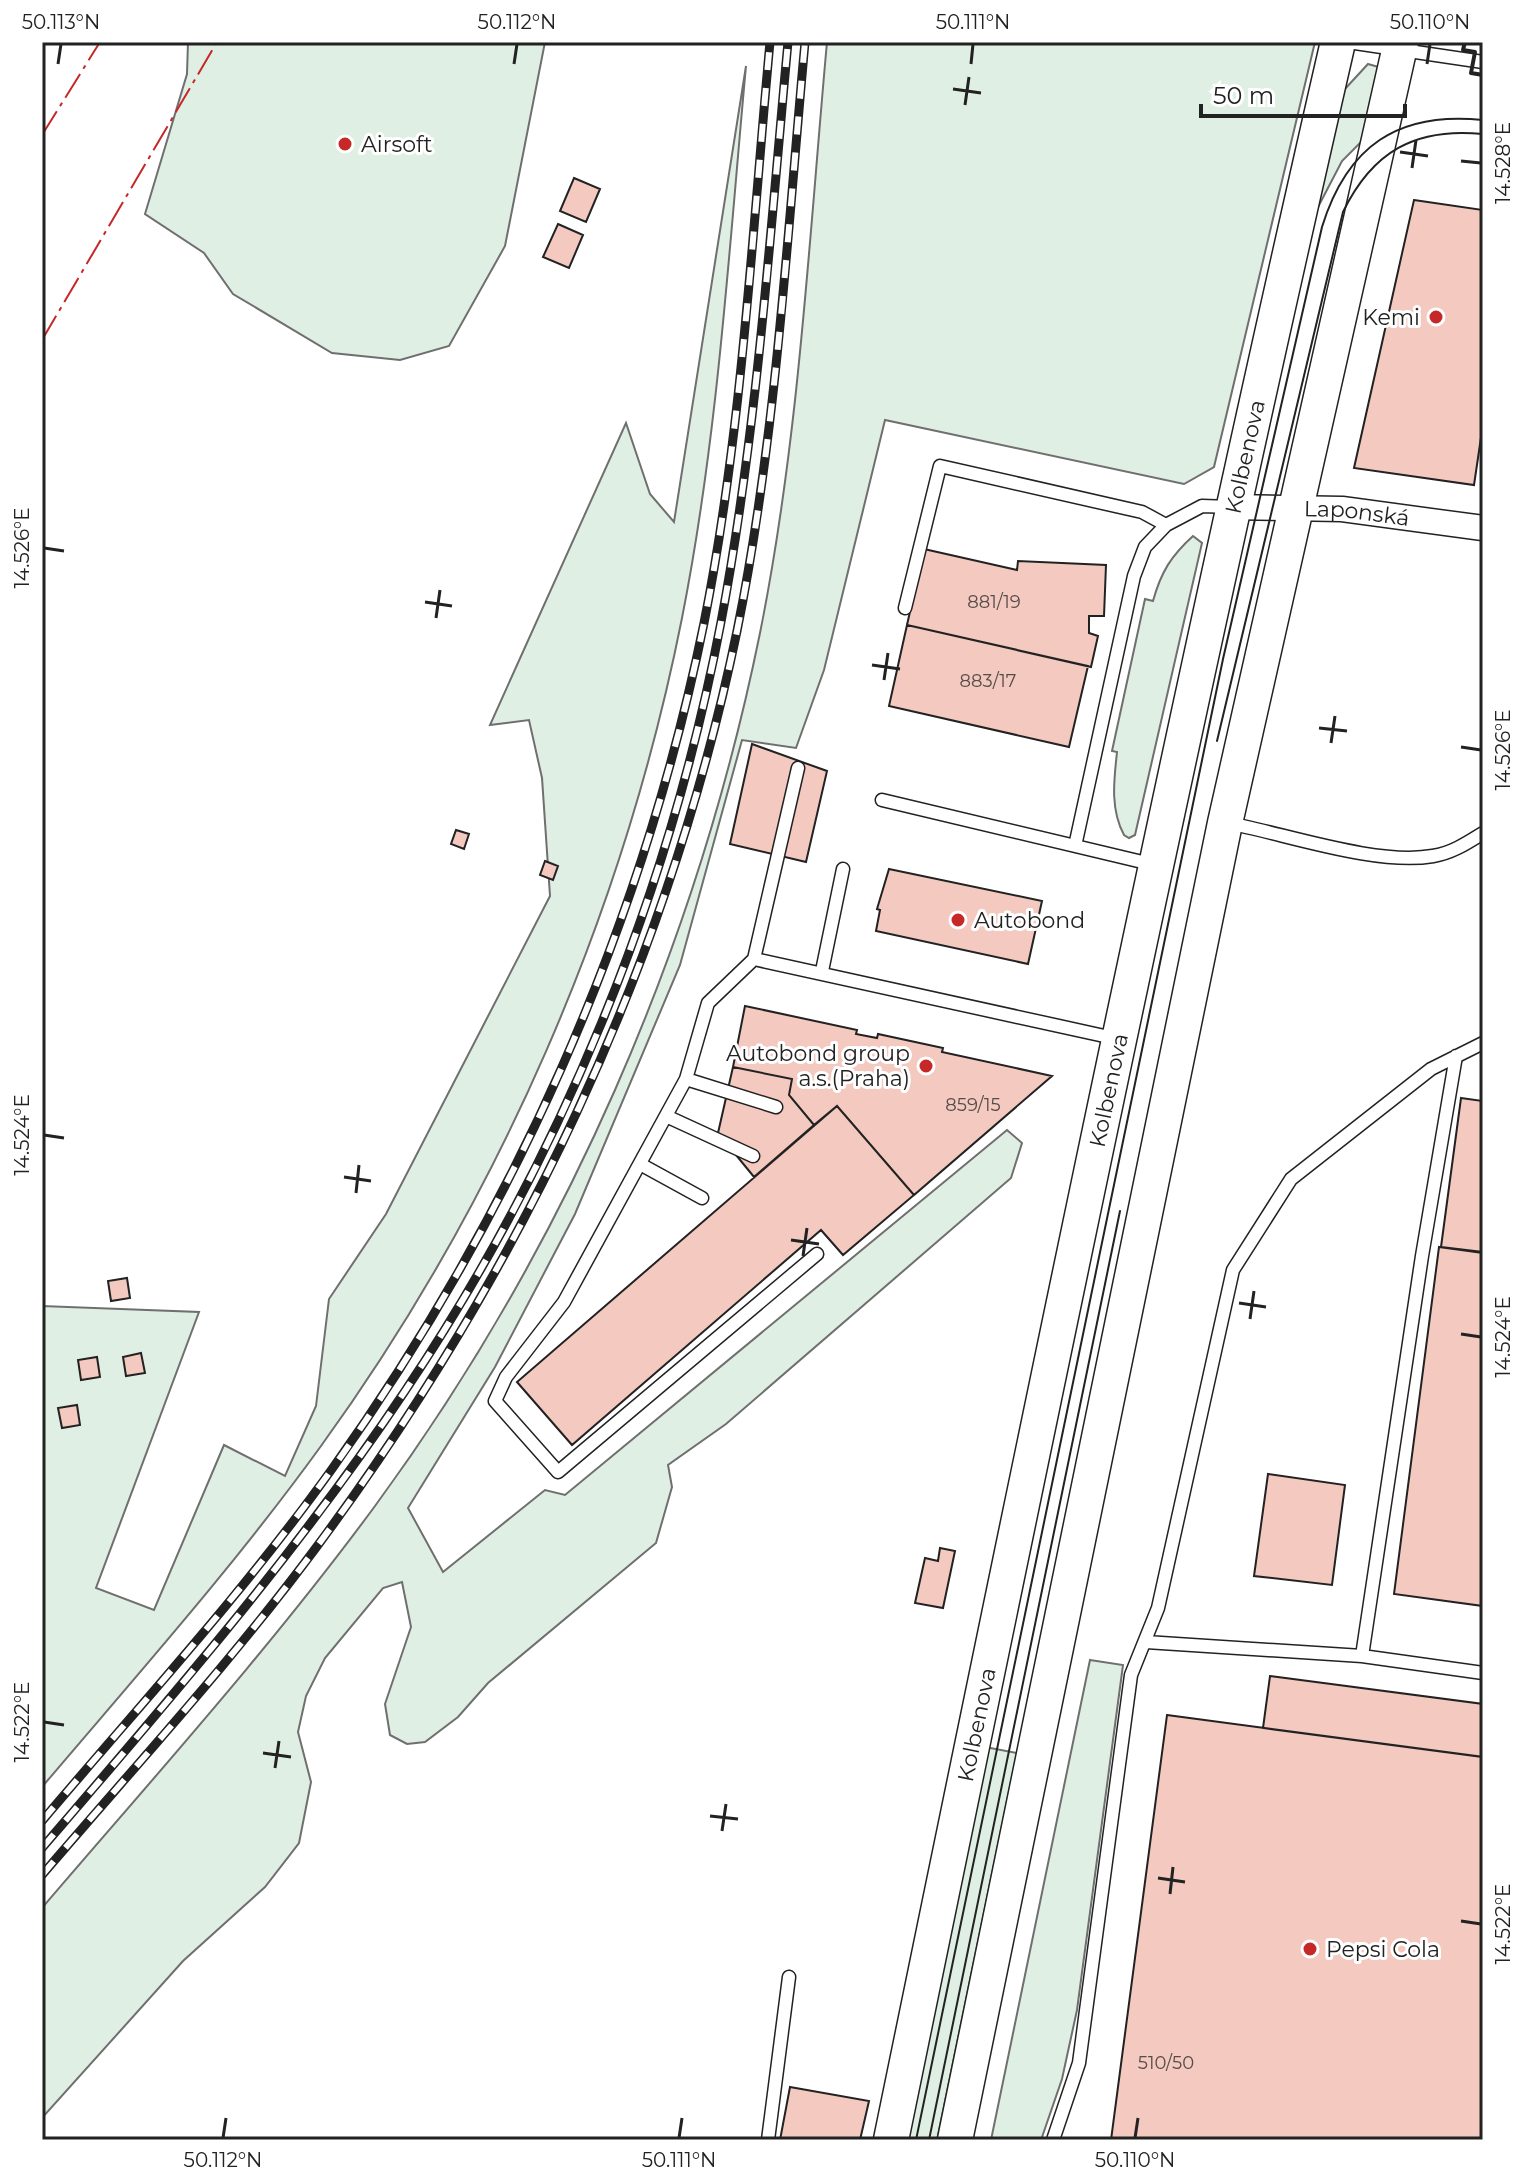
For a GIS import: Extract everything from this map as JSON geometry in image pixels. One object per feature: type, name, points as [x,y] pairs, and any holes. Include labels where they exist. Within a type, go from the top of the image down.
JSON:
[{"type":"main road","name":"Kolbenova","points":[[891,2140],[1099,1126],[1231,507],[1338,42]]},
{"type":"main road","points":[[955,2140],[1225,823],[1400,46]]},
{"type":"street","name":"Laponská","points":[[1231,507],[1342,509],[1483,528]]},
{"type":"lane","points":[[1348,42],[1400,46],[1483,62]]},
{"type":"lane","points":[[905,608],[940,466],[1142,512],[1166,525]]},
{"type":"lane","points":[[1075,846],[1134,576],[1145,547],[1166,525],[1202,506],[1231,507]]},
{"type":"lane","points":[[798,768],[754,959],[708,1003],[686,1079],[564,1302],[506,1377],[495,1401],[558,1472],[817,1254]]},
{"type":"lane","points":[[882,800],[1155,865]]},
{"type":"lane","points":[[1225,823],[1399,859],[1435,856],[1461,847],[1483,833]]},
{"type":"lane","points":[[822,971],[843,869]]},
{"type":"lane","points":[[754,959],[822,971],[1118,1039]]},
{"type":"lane","points":[[1053,2140],[1079,2063],[1131,1675],[1158,1608],[1233,1270],[1291,1179],[1431,1069],[1483,1043]]},
{"type":"lane","points":[[1362,1656],[1422,1256],[1456,1056]]},
{"type":"lane","points":[[686,1079],[776,1107]]},
{"type":"lane","points":[[666,1116],[753,1156]]},
{"type":"lane","points":[[640,1164],[702,1198]]},
{"type":"lane","points":[[1146,1642],[1362,1656],[1483,1673]]},
{"type":"lane","points":[[768,2140],[789,1977]]},
{"type":"green space","name":"Airsoft","points":[[188,42],[545,42],[505,246],[449,346],[400,360],[332,353],[233,294],[204,253],[145,214],[187,74]]},
{"type":"green space","points":[[827,42],[1315,42],[1214,467],[1184,484],[885,420],[824,670],[796,748],[742,740],[680,965],[575,1214],[495,1367],[408,1508],[443,1572],[545,1490],[565,1495],[1007,1130],[1022,1143],[1011,1178],[726,1424],[668,1465],[672,1487],[656,1543],[488,1683],[458,1717],[425,1742],[407,1744],[390,1735],[385,1704],[411,1627],[402,1582],[383,1588],[325,1658],[306,1696],[298,1732],[311,1782],[299,1843],[265,1887],[183,1961],[42,2118],[42,1908],[212,1710],[336,1558],[443,1407],[506,1305],[563,1199],[615,1090],[660,979],[700,866],[733,750],[760,633],[794,413]]},
{"type":"green space","points":[[1368,64],[1382,68],[1365,138],[1342,161],[1317,209],[1344,90]]},
{"type":"green space","points":[[746,66],[714,412],[682,618],[657,729],[626,838],[589,946],[546,1051],[498,1154],[444,1255],[385,1352],[321,1446],[220,1577],[42,1787],[42,1306],[199,1312],[96,1588],[154,1610],[224,1445],[285,1476],[316,1406],[329,1299],[386,1214],[550,896],[542,778],[529,720],[490,725],[626,423],[650,494],[674,522]]},
{"type":"green space","points":[[1193,536],[1202,543],[1135,835],[1129,838],[1124,835],[1117,815],[1114,794],[1117,752],[1112,751],[1145,599],[1153,601],[1168,565]]},
{"type":"green space","points":[[1090,1660],[1123,1665],[1077,2010],[1062,2079],[1041,2140],[991,2140]]},
{"type":"green space","points":[[985,1747],[1017,1753],[937,2140],[908,2140]]},
{"type":"building","points":[[574,178],[600,189],[586,222],[560,211]]},
{"type":"building","name":"Kemi","points":[[1414,200],[1483,210],[1483,424],[1474,485],[1354,468]]},
{"type":"building","points":[[558,224],[583,235],[569,268],[543,257]]},
{"type":"building","points":[[924,549],[1017,570],[1018,561],[1106,565],[1104,616],[1089,616],[1089,633],[1098,636],[1091,667],[907,625]]},
{"type":"building","points":[[907,625],[1088,666],[1069,747],[889,706]]},
{"type":"building","points":[[752,744],[827,771],[806,862],[730,844]]},
{"type":"building","points":[[456,830],[469,834],[464,849],[451,844]]},
{"type":"building","points":[[545,861],[558,866],[553,880],[540,875]]},
{"type":"building","name":"Autobond","points":[[889,869],[1042,901],[1028,964],[876,931],[880,910],[877,909]]},
{"type":"building","points":[[745,1006],[857,1030],[856,1034],[877,1038],[878,1034],[943,1048],[942,1052],[1052,1076],[914,1195],[837,1106],[814,1125],[789,1095],[792,1079],[733,1067]]},
{"type":"building","points":[[733,1067],[792,1079],[789,1095],[814,1125],[754,1177],[718,1133]]},
{"type":"building","points":[[1461,1098],[1483,1101],[1483,1252],[1441,1247]]},
{"type":"building","points":[[837,1106],[914,1195],[843,1255],[821,1230],[572,1445],[517,1382]]},
{"type":"building","points":[[1439,1247],[1483,1253],[1483,1606],[1394,1594]]},
{"type":"building","points":[[127,1278],[130,1298],[111,1301],[108,1281]]},
{"type":"building","points":[[141,1353],[145,1373],[126,1376],[123,1357]]},
{"type":"building","points":[[97,1357],[100,1377],[81,1380],[78,1360]]},
{"type":"building","points":[[77,1405],[80,1425],[62,1428],[58,1408]]},
{"type":"building","points":[[1268,1474],[1345,1485],[1332,1585],[1254,1576]]},
{"type":"building","points":[[940,1548],[955,1551],[943,1608],[915,1603],[925,1558],[938,1561]]},
{"type":"building","points":[[1270,1676],[1483,1704],[1483,1757],[1263,1728]]},
{"type":"building","name":"Pepsi Cola","points":[[1167,1715],[1483,1757],[1483,2140],[1111,2140]]},
{"type":"building","points":[[790,2087],[869,2101],[860,2140],[780,2140]]},
{"type":"tram line","points":[[916,2140],[1223,659],[1322,227],[1346,175],[1362,155],[1380,140],[1401,129],[1426,122],[1483,120]]},
{"type":"tram line","points":[[1217,741],[1343,212],[1368,174],[1398,148],[1437,135],[1483,134]]},
{"type":"tram line","points":[[929,2140],[1120,1211]]},
{"type":"railway","points":[[42,1821],[191,1648],[332,1469],[397,1373],[458,1273],[513,1171],[563,1066],[607,958],[645,848],[678,737],[704,623],[737,406],[770,42]]},
{"type":"railway","points":[[42,1848],[276,1568],[405,1391],[461,1303],[512,1212],[602,1023],[639,925],[671,825],[699,724],[721,622],[753,405],[788,42]]},
{"type":"railway","points":[[42,1875],[286,1588],[391,1441],[459,1334],[521,1224],[577,1111],[627,995],[671,876],[707,755],[737,631],[771,412],[805,42]]},
{"type":"wall","points":[[1465,42],[1463,50],[1475,52],[1471,73],[1483,75]]},
{"type":"power","points":[[42,135],[100,42]]},
{"type":"power","points":[[42,340],[217,42]]},
{"type":"place","name":"Airsoft","points":[[345,144]]},
{"type":"place","name":"Kemi","points":[[1436,317]]},
{"type":"place","name":"Autobond","points":[[958,920]]},
{"type":"place","name":"Autobond group a.s.(Praha)","points":[[926,1066]]},
{"type":"place","name":"Pepsi Cola","points":[[1310,1949]]}]
